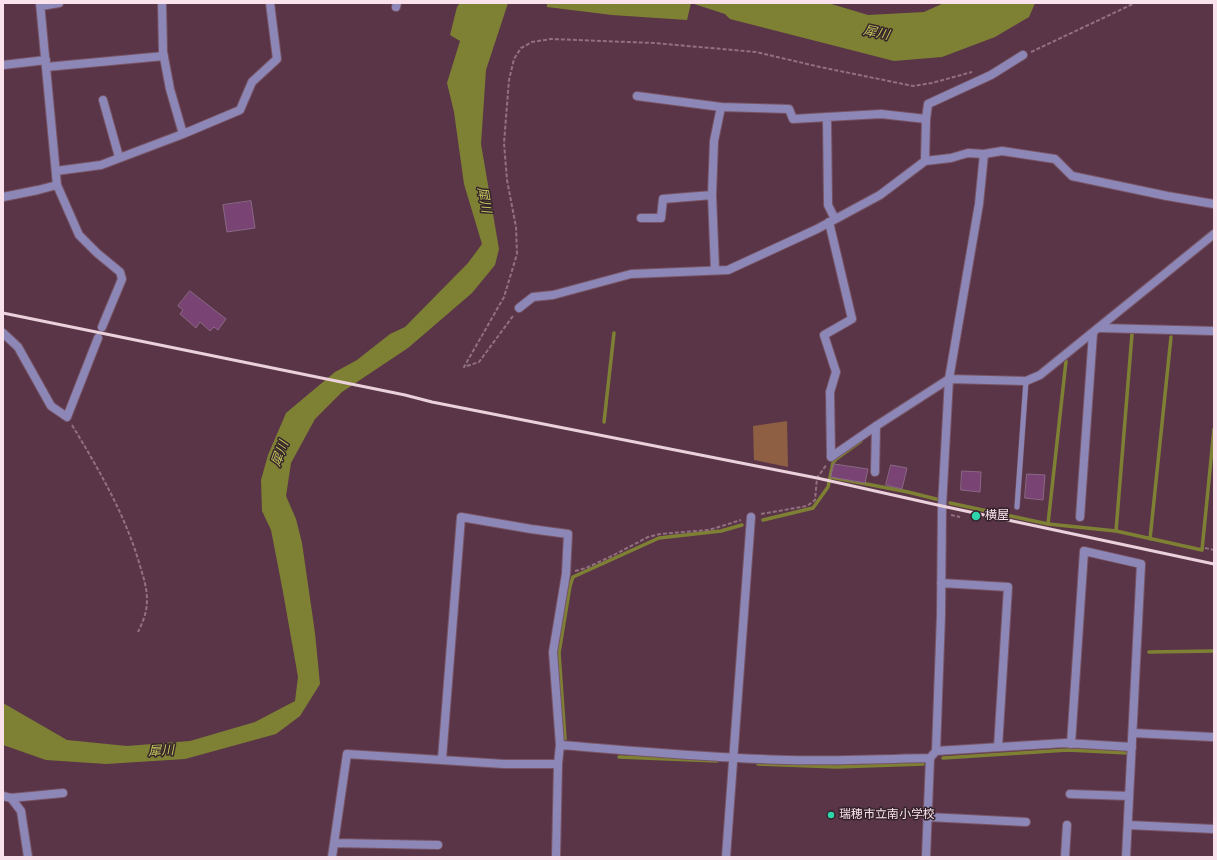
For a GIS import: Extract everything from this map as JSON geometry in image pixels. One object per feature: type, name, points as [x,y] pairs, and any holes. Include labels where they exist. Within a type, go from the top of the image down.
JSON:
[{"type":"street","points":[[59,3],[40,4],[57,184],[79,235],[97,253],[120,272],[122,279],[102,327]]},
{"type":"street","points":[[162,3],[164,56],[170,89],[183,134]]},
{"type":"street","points":[[56,171],[101,165],[183,134],[240,110],[252,82],[277,60],[270,3]]},
{"type":"street","points":[[925,161],[926,119],[928,104],[991,74],[1023,55]]},
{"type":"street","points":[[3,65],[46,64],[164,56]]},
{"type":"street","points":[[637,96],[721,107],[789,109],[793,119],[881,114],[926,119]]},
{"type":"street","points":[[103,100],[119,157]]},
{"type":"street","points":[[715,270],[712,195],[714,141],[721,107]]},
{"type":"street","points":[[827,117],[828,205],[852,319],[824,335],[836,372],[830,392],[831,457]]},
{"type":"street","points":[[519,308],[533,297],[553,295],[631,274],[728,270],[832,221],[880,195],[925,161],[952,158],[968,153],[984,154],[1002,151],[1055,159],[1072,176],[1167,196],[1214,204]]},
{"type":"street","points":[[926,857],[930,758],[936,751],[942,506],[949,380],[979,204],[984,154]]},
{"type":"street","points":[[3,197],[38,190],[57,184]]},
{"type":"street","points":[[641,218],[660,218],[663,199],[712,195]]},
{"type":"street","points":[[831,457],[876,426],[949,380],[1026,381],[1040,375],[1100,328],[1214,234]]},
{"type":"street","points":[[1100,328],[1214,331]]},
{"type":"street","points":[[3,333],[18,347],[51,406],[67,417],[98,338]]},
{"type":"street","points":[[1080,517],[1093,333]]},
{"type":"street","points":[[875,472],[876,426]]},
{"type":"street","points":[[442,759],[461,517],[568,534],[566,574],[553,652],[560,745],[558,764],[556,857]]},
{"type":"street","points":[[726,857],[751,517]]},
{"type":"street","points":[[1071,744],[1084,551],[1142,564],[1126,857]]},
{"type":"street","points":[[941,583],[1008,587],[998,747]]},
{"type":"street","points":[[1133,733],[1212,737]]},
{"type":"street","points":[[936,751],[1071,744],[1132,747]]},
{"type":"street","points":[[560,745],[734,757],[856,760],[930,758]]},
{"type":"street","points":[[332,857],[347,754],[504,764],[558,764]]},
{"type":"street","points":[[7,797],[63,793]]},
{"type":"street","points":[[1070,794],[1130,796]]},
{"type":"street","points":[[7,797],[21,811],[28,857]]},
{"type":"street","points":[[928,817],[1026,822]]},
{"type":"street","points":[[1065,857],[1067,825]]},
{"type":"street","points":[[1128,825],[1214,829]]},
{"type":"street","points":[[334,843],[438,845]]},
{"type":"lane","points":[[1017,507],[1026,381]]},
{"type":"path","points":[[1023,55],[1135,3]]},
{"type":"path","points":[[519,308],[479,362],[464,367],[504,297],[517,254],[516,227],[507,180],[504,142],[509,80],[514,59],[521,48],[532,42],[551,39],[646,43],[756,52],[820,68],[913,86],[932,83],[972,72]]},
{"type":"path","points":[[67,417],[101,473],[130,533],[146,584],[147,602],[144,619],[138,632]]},
{"type":"path","points":[[566,574],[586,568],[648,537],[660,534],[709,530],[751,517],[780,510],[807,506],[815,500],[817,478],[831,457]]},
{"type":"path","points":[[1205,548],[1214,550]]},
{"type":"shaded area","points":[[787,421],[788,467],[754,460],[753,426]]},
{"type":"water","name":"犀川","points":[[460,3],[508,3],[486,70],[481,144],[499,249],[495,265],[472,293],[408,348],[342,392],[315,419],[291,463],[286,496],[296,519],[302,543],[315,633],[320,684],[300,716],[276,734],[185,759],[106,764],[46,760],[3,745],[3,703],[67,740],[127,746],[190,741],[255,722],[295,701],[298,677],[271,530],[262,511],[261,480],[268,455],[286,413],[335,372],[357,360],[390,334],[405,327],[468,263],[482,244],[464,184],[454,112],[447,83],[460,41],[450,35],[457,7]]},
{"type":"water","points":[[547,3],[691,3],[687,20],[612,15],[547,7]]},
{"type":"water","name":"犀川","points":[[691,3],[828,3],[868,15],[924,12],[944,3],[1035,3],[1029,17],[995,37],[942,57],[894,61],[730,19],[725,14]]},
{"type":"building","points":[[251,201],[255,228],[227,232],[223,205]]},
{"type":"building","points":[[190,291],[226,319],[218,330],[214,327],[210,331],[200,322],[196,328],[180,314],[183,310],[178,306]]},
{"type":"building","points":[[834,464],[868,469],[865,483],[831,477]]},
{"type":"building","points":[[891,465],[907,468],[902,489],[886,485]]},
{"type":"building","points":[[962,471],[981,472],[980,492],[961,490]]},
{"type":"building","points":[[1027,474],[1045,475],[1043,500],[1025,498]]},
{"type":"waterway","points":[[604,422],[614,333]]},
{"type":"waterway","points":[[1116,531],[1132,334]]},
{"type":"waterway","points":[[1150,539],[1171,337]]},
{"type":"waterway","points":[[1048,524],[1066,361]]},
{"type":"waterway","points":[[950,503],[1048,524],[1116,531],[1202,550],[1214,429]]},
{"type":"waterway","points":[[763,520],[813,508],[828,487],[833,463],[836,459],[861,441]]},
{"type":"waterway","points":[[830,477],[908,492],[940,500]]},
{"type":"waterway","points":[[565,739],[559,653],[570,586],[573,577],[659,538],[721,531],[742,525]]},
{"type":"waterway","points":[[1149,652],[1214,651]]},
{"type":"waterway","points":[[943,758],[1068,750],[1128,753]]},
{"type":"waterway","points":[[619,757],[717,761]]},
{"type":"waterway","points":[[758,764],[837,767],[923,764]]},
{"type":"railway","points":[[3,313],[405,395],[432,402],[817,478],[1214,564]]},
{"type":"place","name":"横屋","points":[[976,516]]},
{"type":"place","name":"瑞穂市立南小学校","points":[[831,815]]}]
